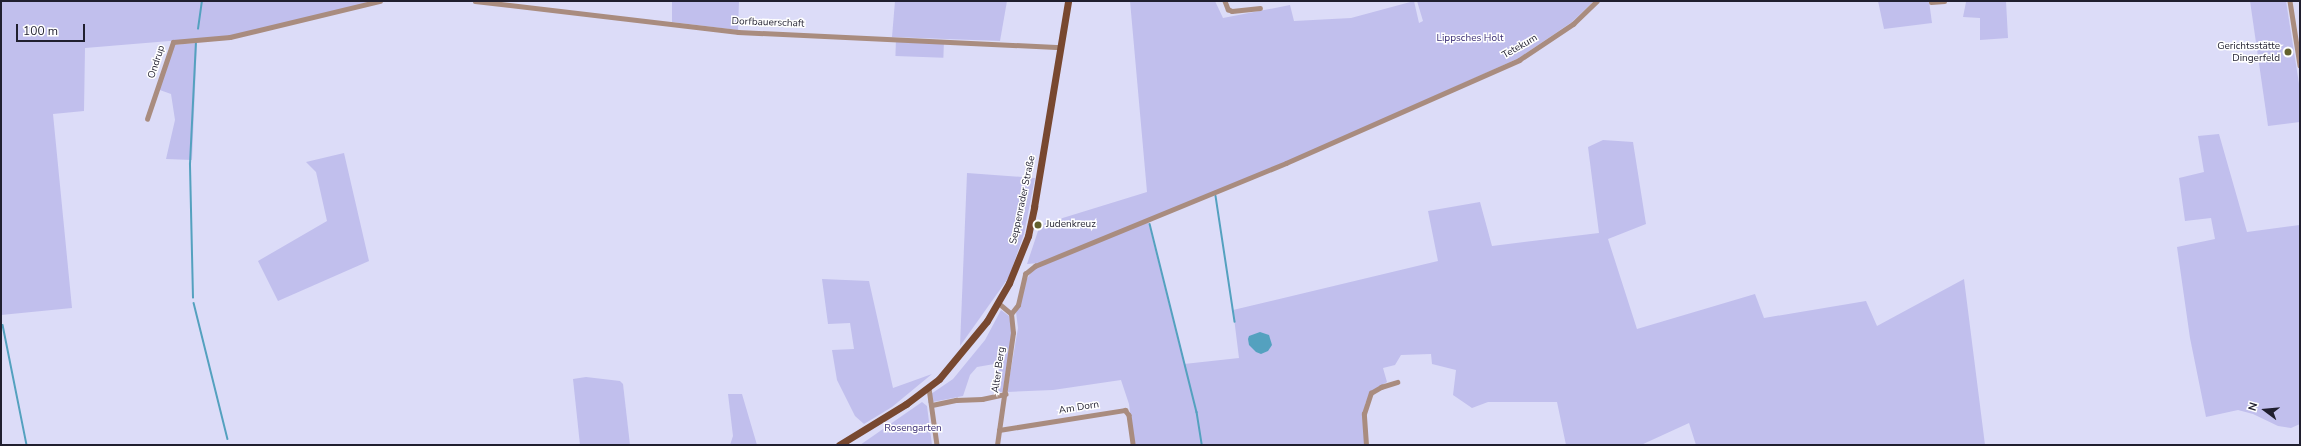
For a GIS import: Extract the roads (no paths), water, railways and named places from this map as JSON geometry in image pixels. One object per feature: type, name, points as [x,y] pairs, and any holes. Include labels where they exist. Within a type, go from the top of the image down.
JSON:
[{"type":"main road","name":"Seppenrader Straße","points":[[839,445],[930,390],[957,359],[998,303],[1019,263],[1028,236],[1068,1]]},
{"type":"street","name":"Ondrup","points":[[147,119],[173,42],[230,37],[380,1]]},
{"type":"street","name":"Dorfbauerschaft","points":[[476,1],[738,32],[1061,47]]},
{"type":"street","points":[[1225,1],[1228,9],[1232,11],[1260,8]]},
{"type":"street","name":"Tetekum","points":[[1012,314],[1018,305],[1025,274],[1035,266],[1286,163],[1519,60],[1573,24],[1597,1]]},
{"type":"street","points":[[1931,2],[1944,1]]},
{"type":"street","points":[[2290,1],[2300,65]]},
{"type":"street","points":[[998,303],[1012,314]]},
{"type":"street","name":"Alter Berg","points":[[997,445],[1014,333],[1012,314]]},
{"type":"street","points":[[1366,445],[1364,414],[1371,393],[1397,382]]},
{"type":"street","points":[[930,390],[937,445]]},
{"type":"street","points":[[932,406],[956,400],[982,399],[1004,394]]},
{"type":"street","name":"Am Dorn","points":[[999,430],[1125,410],[1129,415],[1133,445]]},
{"type":"waterway","points":[[198,29],[202,1]]},
{"type":"waterway","points":[[193,298],[190,164],[196,42]]},
{"type":"waterway","points":[[1216,196],[1235,322]]},
{"type":"waterway","points":[[1150,224],[1197,412],[1202,445]]},
{"type":"waterway","points":[[194,303],[228,439]]},
{"type":"waterway","points":[[3,325],[27,445]]},
{"type":"place","name":"Gerichtsstätte Dingerfeld","points":[[2288,52]]},
{"type":"place","name":"Judenkreuz","points":[[1038,225]]},
{"type":"park label","name":"Lippsches Holt","points":[[1470,39]]},
{"type":"park label","name":"Rosengarten","points":[[913,429]]}]
